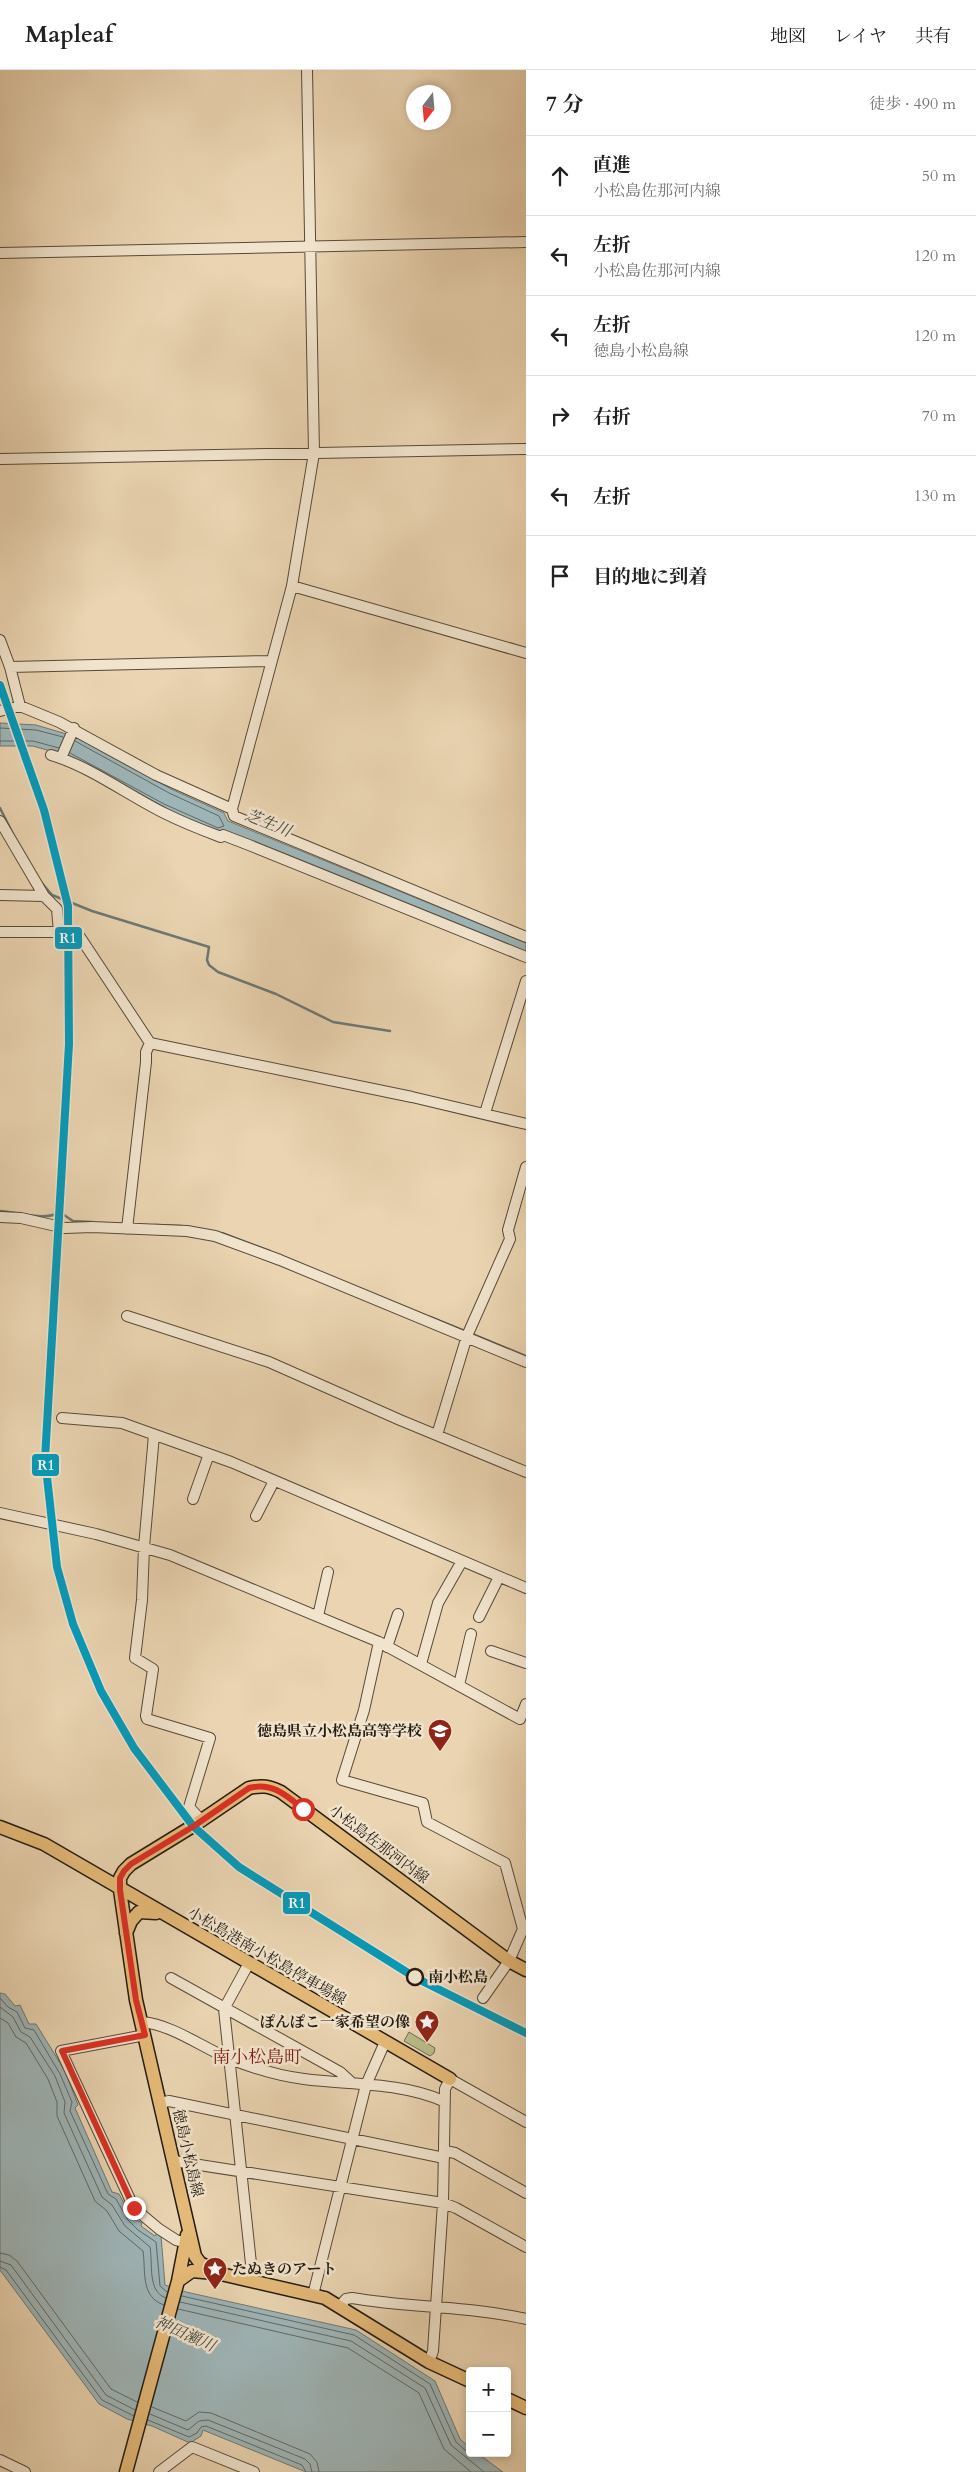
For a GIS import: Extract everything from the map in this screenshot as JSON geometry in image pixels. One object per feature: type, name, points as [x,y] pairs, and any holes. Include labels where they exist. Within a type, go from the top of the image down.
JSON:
[{"type":"main road","name":"小松島佐那河内線","points":[[94,1873],[105,1874],[115,1872],[202,1821],[249,1788],[260,1785],[270,1786],[281,1792],[509,1961],[526,1970]]},
{"type":"main road","points":[[0,1827],[44,1844],[120,1890]]},
{"type":"main road","points":[[120,1890],[120,1878],[131,1864]]},
{"type":"main road","name":"小松島港南小松島停車場線","points":[[120,1890],[450,2079]]},
{"type":"main road","name":"徳島小松島線","points":[[120,1890],[143,2029],[195,2256],[200,2263],[221,2274],[325,2298],[429,2362],[466,2379]]},
{"type":"main road","points":[[126,1933],[131,1921],[139,1912],[163,1915]]},
{"type":"main road","points":[[126,2472],[177,2284],[188,2224]]},
{"type":"main road","points":[[177,2284],[192,2271],[221,2274]]},
{"type":"main road","points":[[511,2401],[526,2408]]},
{"type":"street","points":[[307,70],[314,453],[292,586],[270,661],[232,809],[234,816],[526,937]]},
{"type":"street","points":[[0,253],[526,242]]},
{"type":"street","points":[[0,459],[526,449]]},
{"type":"street","points":[[292,586],[526,653]]},
{"type":"street","points":[[0,640],[10,667],[20,706]]},
{"type":"street","points":[[10,667],[270,661]]},
{"type":"street","points":[[0,711],[20,706],[73,730],[156,775],[232,809]]},
{"type":"street","points":[[62,757],[73,730]]},
{"type":"street","points":[[50,755],[62,757],[118,786],[163,813],[207,832],[241,842],[526,957]]},
{"type":"street","points":[[0,932],[59,932],[56,909],[44,896],[1,824]]},
{"type":"street","points":[[0,895],[44,896]]},
{"type":"street","points":[[80,937],[150,1042],[485,1113],[526,1124]]},
{"type":"street","points":[[485,1113],[526,981]]},
{"type":"street","points":[[127,1225],[146,1052],[150,1042]]},
{"type":"street","points":[[437,1435],[468,1334],[510,1239],[508,1230],[526,1167]]},
{"type":"street","points":[[0,1216],[21,1218],[65,1228],[127,1225],[215,1236],[468,1334],[526,1362]]},
{"type":"street","points":[[127,1316],[268,1362],[526,1472]]},
{"type":"street","points":[[62,1418],[122,1423],[209,1454],[526,1588]]},
{"type":"street","points":[[154,1435],[144,1547],[142,1600],[135,1658],[153,1669],[146,1716],[152,1722],[210,1738],[189,1807],[202,1821]]},
{"type":"street","points":[[194,1499],[209,1454]]},
{"type":"street","points":[[256,1516],[274,1481]]},
{"type":"street","points":[[0,1513],[144,1547],[170,1555],[383,1645],[421,1664],[520,1720],[526,1704]]},
{"type":"street","points":[[421,1664],[438,1602],[462,1561]]},
{"type":"street","points":[[318,1616],[328,1572]]},
{"type":"street","points":[[478,1617],[499,1576]]},
{"type":"street","points":[[398,1614],[383,1645],[342,1780],[423,1804],[427,1822],[505,1863],[524,1929],[509,1961],[483,1998]]},
{"type":"street","points":[[459,1685],[471,1634]]},
{"type":"street","points":[[491,1651],[526,1663]]},
{"type":"street","points":[[249,1963],[224,2009],[231,2059],[252,2273],[250,2281]]},
{"type":"street","points":[[171,1978],[340,2072],[352,2083]]},
{"type":"street","points":[[186,2243],[176,2240],[159,2229],[134,2208],[62,2051],[156,2024],[257,2069],[302,2079],[352,2083],[414,2092],[443,2101]]},
{"type":"street","points":[[313,2295],[342,2187],[366,2085],[385,2042]]},
{"type":"street","points":[[429,2362],[433,2351],[443,2203],[445,2155],[443,2101],[445,2089],[450,2079],[526,2122]]},
{"type":"street","points":[[160,2103],[169,2101],[353,2140],[445,2155],[455,2153],[526,2193]]},
{"type":"street","points":[[174,2161],[443,2203],[456,2208],[526,2248]]},
{"type":"street","points":[[340,2306],[346,2299],[352,2298],[436,2308],[491,2311],[526,2319]]},
{"type":"street","points":[[159,2472],[192,2447],[254,2472]]},
{"type":"street","points":[[0,2460],[25,2472]]},
{"type":"green space","points":[[409,2032],[435,2048],[434,2053],[430,2056],[404,2041]]},
{"type":"water","points":[[0,723],[36,725],[80,738],[171,789],[224,813],[228,821],[526,943],[526,954],[191,822],[57,753],[33,746],[0,746]]},
{"type":"water","name":"神田瀬川","points":[[0,1993],[5,1994],[15,2006],[20,2005],[29,2024],[36,2024],[65,2071],[78,2105],[75,2108],[112,2192],[119,2194],[132,2218],[142,2223],[141,2226],[155,2236],[157,2233],[161,2235],[165,2285],[186,2292],[356,2330],[435,2381],[460,2439],[466,2444],[466,2457],[482,2457],[503,2472],[306,2472],[203,2430],[201,2436],[190,2443],[152,2426],[127,2419],[99,2404],[0,2270]]},
{"type":"waterway","points":[[0,808],[13,834]]},
{"type":"waterway","points":[[41,882],[52,895],[92,911],[209,947],[207,960],[209,965],[218,972],[276,994],[333,1022],[390,1031]]},
{"type":"waterway","points":[[0,1211],[36,1216],[56,1214]]},
{"type":"waterway","points":[[64,1215],[73,1221],[92,1222]]},
{"type":"waterway","points":[[155,1225],[182,1226]]},
{"type":"waterway","points":[[222,1233],[270,1251]]},
{"type":"waterway","points":[[430,1317],[467,1332]]},
{"type":"waterway","points":[[472,1334],[526,1356]]},
{"type":"transit line","name":"R1","points":[[0,685],[44,810],[68,906],[69,1044],[45,1459],[57,1567],[73,1624],[101,1691],[134,1748],[193,1826],[239,1867],[416,1978],[526,2033]]},
{"type":"place","name":"徳島県立小松島高等学校","points":[[440,1752]]},
{"type":"place","name":"南小松島","points":[[415,1977]]},
{"type":"place","name":"ぽんぽこ一家希望の像","points":[[427,2043]]},
{"type":"place","name":"たぬきのアート","points":[[215,2290]]},
{"type":"district","name":"南小松島町","points":[[257,2057]]},
{"type":"route","points":[[134,2208],[125,2193],[62,2051],[145,2035],[136,2000],[124,1922],[120,1878],[131,1864],[194,1826],[249,1788],[260,1785],[270,1786],[303,1809]]},
{"type":"water label","name":"芝生川","points":[[268,823]]}]
